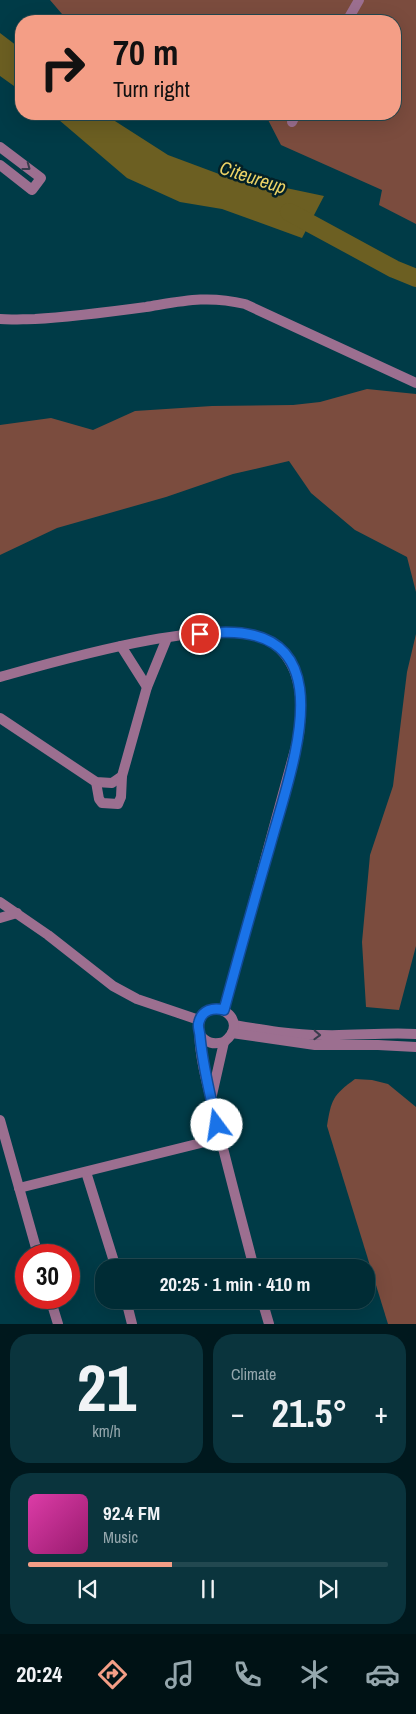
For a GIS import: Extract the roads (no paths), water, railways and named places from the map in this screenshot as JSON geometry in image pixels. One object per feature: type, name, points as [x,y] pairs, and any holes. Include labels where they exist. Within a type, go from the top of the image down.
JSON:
[{"type":"street","points":[[351,15],[359,0]]},
{"type":"street","points":[[0,147],[41,178],[32,190],[0,166]]},
{"type":"street","points":[[0,319],[51,318],[192,300],[225,299],[245,304],[416,383]]},
{"type":"street","points":[[0,677],[121,646],[216,632],[238,631],[261,636],[271,641],[284,652],[292,663],[301,694],[302,713],[294,759],[224,1010]]},
{"type":"street","points":[[96,782],[99,799],[102,803],[118,804],[121,797],[122,776],[147,687],[167,638]]},
{"type":"street","points":[[121,646],[147,687]]},
{"type":"street","points":[[0,718],[96,782],[112,783],[122,776]]},
{"type":"street","points":[[0,902],[48,935],[113,986],[137,999],[199,1020]]},
{"type":"street","points":[[0,918],[16,913]]},
{"type":"street","points":[[211,1098],[224,1042],[233,1029],[232,1019],[224,1010],[217,1008],[209,1010],[199,1020],[198,1028],[200,1034],[204,1040],[210,1043],[224,1042]]},
{"type":"street","points":[[233,1029],[312,1035],[416,1034]]},
{"type":"street","points":[[233,1029],[315,1045],[378,1044],[416,1046]]},
{"type":"street","points":[[200,1034],[201,1053],[220,1138],[252,1259]]},
{"type":"street","points":[[0,1120],[35,1244]]},
{"type":"street","points":[[19,1188],[220,1138]]},
{"type":"street","points":[[86,1172],[113,1259]]},
{"type":"street","points":[[53,1309],[58,1324]]},
{"type":"street","points":[[128,1309],[132,1324]]},
{"type":"street","points":[[265,1309],[269,1324]]},
{"type":"waterway","name":"Citeureup","points":[[289,212],[394,269],[416,278]]}]
